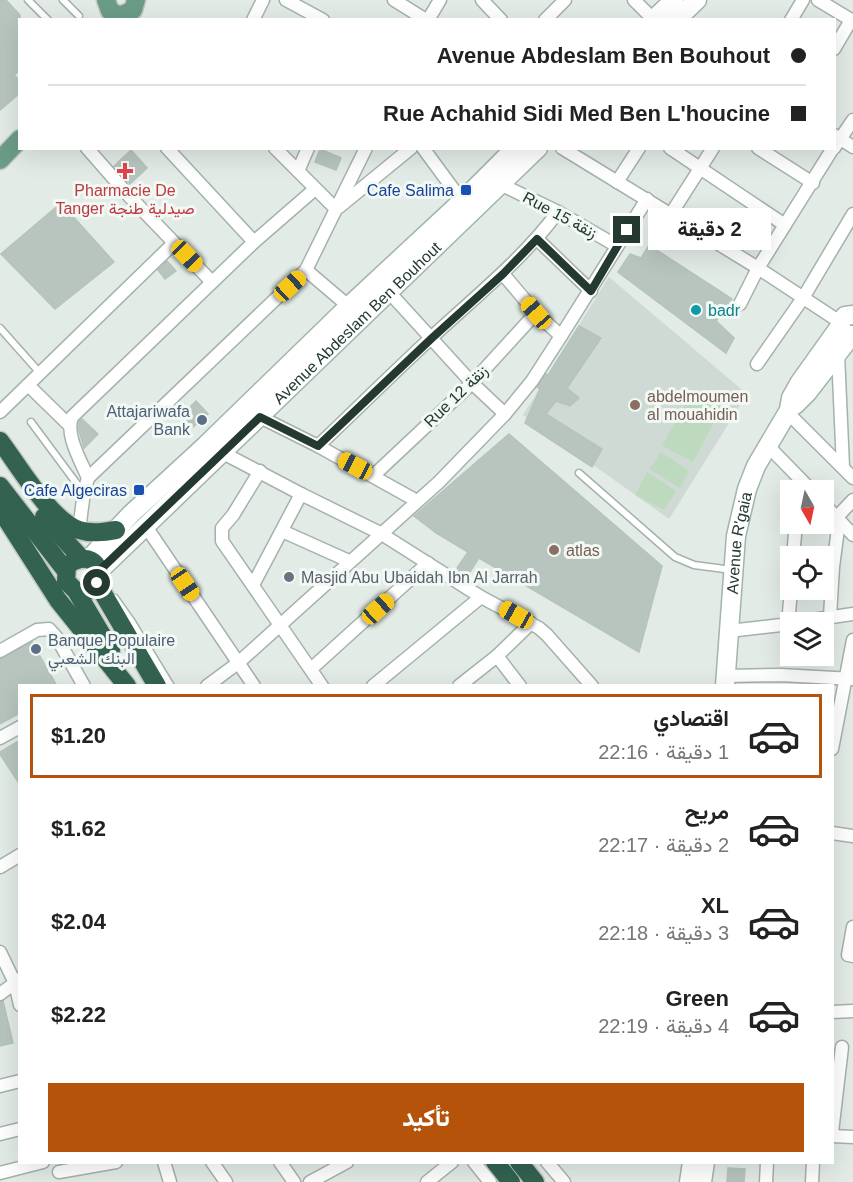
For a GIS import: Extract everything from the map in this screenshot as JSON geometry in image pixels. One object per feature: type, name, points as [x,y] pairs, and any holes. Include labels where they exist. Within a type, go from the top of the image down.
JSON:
[{"type":"highway","points":[[0,441],[27,480],[61,519],[80,530],[97,533],[116,530]]},
{"type":"highway","points":[[0,461],[40,512],[93,569],[156,684]]},
{"type":"highway","points":[[27,480],[40,512]]},
{"type":"highway","points":[[1,495],[24,545],[58,600],[125,684]]},
{"type":"highway","points":[[1,495],[66,571]]},
{"type":"highway","points":[[93,569],[73,561],[67,566],[65,576],[132,684]]},
{"type":"highway","points":[[76,591],[88,591],[93,569]]},
{"type":"highway","points":[[497,1164],[511,1182]]},
{"type":"highway","points":[[521,1164],[535,1182]]},
{"type":"main road","points":[[654,18],[674,0]]},
{"type":"main road","points":[[678,18],[697,0]]},
{"type":"main road","points":[[0,160],[18,141]]},
{"type":"main road","name":"Avenue Abdeslam Ben Bouhout","points":[[93,569],[145,525],[260,417],[355,312],[513,150]]},
{"type":"main road","name":"Avenue Abdeslam Ben Bouhout","points":[[93,569],[116,530],[206,445],[355,312],[388,291],[502,185],[536,150]]},
{"type":"main road","name":"Avenue R'gaia","points":[[725,681],[732,570],[736,536],[747,489],[766,445],[788,411],[807,393],[838,354],[849,322]]},
{"type":"main road","name":"Avenue R'gaia","points":[[788,411],[800,382],[849,322]]},
{"type":"main road","points":[[689,1182],[692,1164]]},
{"type":"main road","points":[[702,1182],[705,1164]]},
{"type":"street","points":[[254,18],[263,0]]},
{"type":"street","points":[[286,0],[318,18]]},
{"type":"street","points":[[394,0],[424,18]]},
{"type":"street","points":[[428,18],[440,0]]},
{"type":"street","points":[[482,0],[499,18]]},
{"type":"street","points":[[634,0],[652,18]]},
{"type":"street","points":[[792,18],[802,0]]},
{"type":"street","points":[[818,0],[852,21],[836,46]]},
{"type":"street","points":[[547,18],[560,2]]},
{"type":"street","points":[[836,142],[853,120]]},
{"type":"street","points":[[836,143],[853,147]]},
{"type":"street","points":[[89,150],[130,197],[212,282]]},
{"type":"street","points":[[169,150],[254,242]]},
{"type":"street","points":[[277,150],[336,209]]},
{"type":"street","points":[[298,171],[307,150]]},
{"type":"street","points":[[80,530],[84,492],[88,478],[306,270],[365,150]]},
{"type":"street","points":[[336,209],[409,150]]},
{"type":"street","points":[[424,150],[462,201]]},
{"type":"street","points":[[565,150],[803,298],[849,322]]},
{"type":"street","points":[[617,182],[638,150]]},
{"type":"street","points":[[673,150],[785,225]]},
{"type":"street","points":[[671,214],[712,150]]},
{"type":"street","points":[[761,150],[813,183]]},
{"type":"street","points":[[740,304],[758,268],[813,183],[831,150]]},
{"type":"street","name":"Rue 15 زنقة","points":[[502,185],[558,212],[617,246]]},
{"type":"street","points":[[69,426],[72,417],[212,282],[315,189]]},
{"type":"street","points":[[210,684],[238,663],[417,501],[505,414],[532,381],[591,291],[647,199]]},
{"type":"street","points":[[318,446],[503,274],[537,239],[558,212]]},
{"type":"street","points":[[757,364],[803,298],[853,214]]},
{"type":"street","points":[[537,239],[591,291]]},
{"type":"street","points":[[0,412],[174,243]]},
{"type":"street","points":[[306,270],[355,312]]},
{"type":"street","points":[[503,274],[536,313],[561,336]]},
{"type":"street","points":[[388,291],[472,383],[505,414]]},
{"type":"street","name":"Rue 12 زنقة","points":[[373,476],[472,383],[536,313]]},
{"type":"street","points":[[838,354],[843,467]]},
{"type":"street","points":[[28,385],[38,398],[69,426],[88,478]]},
{"type":"street","points":[[788,411],[853,478]]},
{"type":"street","points":[[260,417],[417,501]]},
{"type":"street","points":[[766,445],[798,480]]},
{"type":"street","points":[[223,453],[380,533],[481,597],[531,623],[547,635],[590,684]]},
{"type":"street","points":[[260,471],[233,516],[222,528],[222,541],[321,684]]},
{"type":"street","points":[[253,585],[301,494]]},
{"type":"street","points":[[830,612],[837,519],[853,500]]},
{"type":"street","points":[[834,516],[853,535]]},
{"type":"street","points":[[145,525],[253,684]]},
{"type":"street","points":[[282,531],[349,561]]},
{"type":"street","points":[[311,669],[428,563]]},
{"type":"street","points":[[375,684],[481,597]]},
{"type":"street","points":[[834,616],[853,614]]},
{"type":"street","points":[[462,684],[497,656],[531,623]]},
{"type":"street","points":[[729,631],[780,625]]},
{"type":"street","points":[[0,651],[37,630],[49,629],[57,638],[83,684]]},
{"type":"street","points":[[835,725],[849,679],[853,640]]},
{"type":"street","points":[[497,656],[518,684]]},
{"type":"street","points":[[725,681],[781,675],[849,679]]},
{"type":"street","points":[[0,738],[18,728]]},
{"type":"street","points":[[834,833],[853,836]]},
{"type":"street","points":[[0,867],[18,856]]},
{"type":"street","points":[[851,956],[853,927]]},
{"type":"street","points":[[0,952],[17,981],[0,994]]},
{"type":"street","points":[[834,1012],[853,1011]]},
{"type":"street","points":[[835,1092],[842,1047]]},
{"type":"street","points":[[0,1086],[18,1082]]},
{"type":"street","points":[[0,1134],[18,1130]]},
{"type":"street","points":[[834,1134],[853,1137]]},
{"type":"street","points":[[0,1173],[35,1164]]},
{"type":"street","points":[[59,1172],[106,1164]]},
{"type":"street","points":[[165,1164],[170,1182]]},
{"type":"street","points":[[213,1164],[226,1182]]},
{"type":"street","points":[[281,1164],[294,1182]]},
{"type":"street","points":[[309,1182],[341,1164]]},
{"type":"street","points":[[427,1182],[450,1164]]},
{"type":"street","points":[[476,1164],[490,1182]]},
{"type":"street","points":[[550,1164],[564,1182]]},
{"type":"street","points":[[766,1182],[767,1164]]},
{"type":"street","points":[[812,1182],[813,1164]]},
{"type":"lane","points":[[28,0],[46,18]]},
{"type":"lane","points":[[63,0],[79,16]]},
{"type":"lane","points":[[0,328],[40,374]]},
{"type":"lane","points":[[31,422],[84,492]]},
{"type":"lane","points":[[579,473],[675,557],[694,565],[732,570]]},
{"type":"lane","points":[[93,569],[132,622],[170,684]]},
{"type":"shaded area","name":"abdelmoumen al mouahidin","points":[[609,277],[747,394],[669,519],[523,415]]},
{"type":"green space","points":[[693,389],[723,405],[693,462],[662,446]]},
{"type":"green space","points":[[661,452],[689,471],[680,488],[649,469]]},
{"type":"green space","points":[[647,472],[676,491],[664,510],[635,495]]},
{"type":"building","points":[[0,0],[6,0],[20,15],[18,18],[18,72],[14,75],[18,79],[18,95],[0,110]]},
{"type":"building","points":[[131,150],[147,168],[130,184],[114,166]]},
{"type":"building","points":[[320,150],[341,158],[336,170],[315,162]]},
{"type":"building","points":[[61,203],[114,262],[55,309],[1,254]]},
{"type":"building","name":"badr","points":[[649,245],[732,299],[716,321],[734,338],[726,353],[618,272],[630,254],[641,258]]},
{"type":"building","points":[[167,261],[176,271],[165,279],[158,270]]},
{"type":"building","points":[[579,326],[601,338],[567,388],[579,398],[570,406],[556,401],[546,414],[602,449],[592,467],[525,423],[540,389],[537,387],[546,374],[548,375]]},
{"type":"building","points":[[196,401],[208,414],[193,427],[182,415]]},
{"type":"building","points":[[82,419],[98,434],[84,448],[79,431],[79,422]]},
{"type":"building","name":"atlas","points":[[509,434],[662,566],[639,652],[479,558],[466,578],[455,571],[468,552],[436,533],[414,516]]},
{"type":"building","points":[[32,642],[56,684],[18,684],[18,714],[0,724],[0,659]]},
{"type":"building","points":[[18,741],[18,782],[0,754]]},
{"type":"building","points":[[3,1001],[13,1043],[0,1046],[0,1002]]},
{"type":"building","points":[[728,1168],[745,1169],[744,1182],[727,1182]]},
{"type":"place","name":"Pharmacie De Tanger صيدلية طنجة","points":[[125,171]]},
{"type":"place","name":"Cafe Salima","points":[[466,190]]},
{"type":"place","name":"badr","points":[[696,310]]},
{"type":"place","name":"abdelmoumen al mouahidin","points":[[635,405]]},
{"type":"place","name":"Attajariwafa Bank","points":[[202,420]]},
{"type":"place","name":"Cafe Algeciras","points":[[139,490]]},
{"type":"place","name":"atlas","points":[[554,550]]},
{"type":"place","name":"Masjid Abu Ubaidah Ibn Al Jarrah","points":[[289,577]]},
{"type":"place","name":"Banque Populaire البنك الشعبي","points":[[36,649]]},
{"type":"route","points":[[97,583],[99,571],[260,417],[318,446],[503,274],[537,239],[591,291],[627,230]]}]
